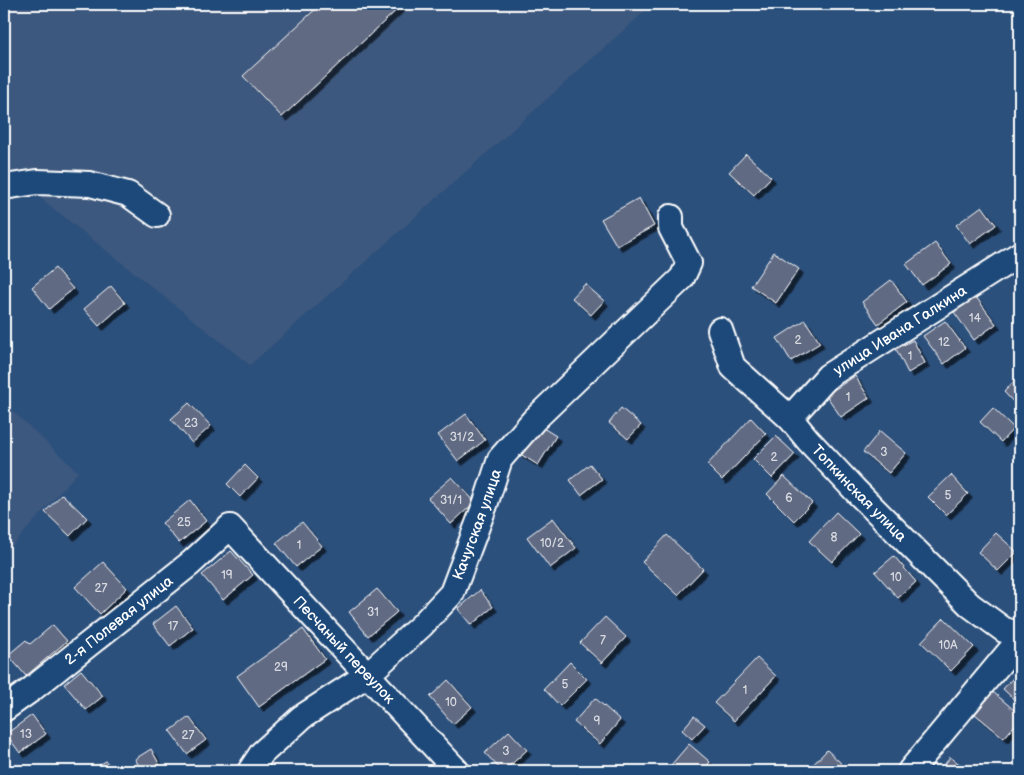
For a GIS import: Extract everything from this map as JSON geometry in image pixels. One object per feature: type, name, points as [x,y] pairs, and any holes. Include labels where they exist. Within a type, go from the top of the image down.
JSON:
[{"type":"street","points":[[4,187],[37,182],[90,184],[128,194],[157,215]]},
{"type":"street","name":"Качугская улица","points":[[250,771],[262,753],[302,717],[367,675],[422,625],[452,593],[485,506],[500,459],[534,420],[682,278],[689,263],[671,228],[671,217]]},
{"type":"street","name":"улица Ивана Галкина","points":[[790,418],[828,376],[1020,254]]},
{"type":"street","name":"Топкинская улица","points":[[720,330],[733,367],[790,418],[854,490],[970,605],[1004,630],[1020,634]]},
{"type":"street","name":"Песчаный переулок","points":[[230,527],[457,771]]},
{"type":"street","name":"2-я Полевая улица","points":[[4,709],[191,563],[230,527]]},
{"type":"street","points":[[910,771],[1020,639]]},
{"type":"shaded area","points":[[4,4],[653,4],[250,365],[4,169]]},
{"type":"shaded area","points":[[4,403],[78,472],[4,555]]},
{"type":"building","points":[[321,4],[403,4],[282,117],[243,76]]},
{"type":"building","points":[[746,154],[771,177],[754,195],[729,172]]},
{"type":"building","points":[[639,198],[654,226],[617,246],[601,219]]},
{"type":"building","points":[[982,206],[996,225],[970,244],[956,225]]},
{"type":"building","points":[[935,243],[951,264],[922,285],[906,264]]},
{"type":"building","points":[[774,252],[799,269],[776,303],[751,286]]},
{"type":"building","points":[[55,268],[73,289],[49,309],[32,287]]},
{"type":"building","points":[[891,280],[907,302],[878,324],[862,302]]},
{"type":"building","points":[[585,284],[604,301],[591,315],[572,298]]},
{"type":"building","points":[[111,286],[125,303],[99,326],[84,309]]},
{"type":"building","points":[[976,297],[996,324],[974,340],[954,312]]},
{"type":"building","points":[[805,320],[820,343],[791,361],[777,338]]},
{"type":"building","points":[[945,321],[965,348],[944,364],[923,336]]},
{"type":"building","points":[[913,340],[925,363],[908,373],[896,349]]},
{"type":"building","points":[[1020,375],[1020,409],[1004,392]]},
{"type":"building","points":[[855,376],[869,398],[841,417],[826,395]]},
{"type":"building","points":[[189,403],[211,426],[192,443],[171,419]]},
{"type":"building","points":[[621,408],[641,425],[628,439],[609,423]]},
{"type":"building","points":[[993,408],[1014,428],[1001,442],[980,422]]},
{"type":"building","points":[[466,414],[485,440],[458,461],[438,435]]},
{"type":"building","points":[[751,418],[766,434],[722,480],[707,465]]},
{"type":"building","points":[[535,423],[556,436],[538,465],[517,452]]},
{"type":"building","points":[[880,431],[906,453],[889,473],[863,452]]},
{"type":"building","points":[[776,436],[795,454],[772,478],[753,459]]},
{"type":"building","points":[[590,464],[602,479],[581,495],[570,480]]},
{"type":"building","points":[[245,465],[258,478],[240,497],[227,484]]},
{"type":"building","points":[[951,475],[968,494],[946,515],[928,497]]},
{"type":"building","points":[[784,476],[812,503],[794,521],[767,494]]},
{"type":"building","points":[[452,477],[475,502],[451,524],[428,498]]},
{"type":"building","points":[[62,494],[87,518],[70,536],[45,512]]},
{"type":"building","points":[[190,500],[206,521],[179,543],[162,523]]},
{"type":"building","points":[[836,512],[859,534],[832,562],[809,541]]},
{"type":"building","points":[[553,518],[576,548],[550,568],[527,537]]},
{"type":"building","points":[[302,522],[322,546],[296,567],[276,543]]},
{"type":"building","points":[[996,533],[1017,552],[998,571],[978,552]]},
{"type":"building","points":[[667,535],[703,569],[678,595],[642,562]]},
{"type":"building","points":[[231,551],[253,575],[223,600],[202,575]]},
{"type":"building","points":[[894,556],[916,582],[898,598],[875,572]]},
{"type":"building","points":[[103,562],[127,588],[100,614],[75,587]]},
{"type":"building","points":[[377,589],[397,612],[368,636],[349,612]]},
{"type":"building","points":[[480,590],[493,607],[471,625],[458,609]]},
{"type":"building","points":[[176,606],[193,628],[170,646],[153,624]]},
{"type":"building","points":[[605,617],[626,637],[602,663],[580,643]]},
{"type":"building","points":[[944,618],[974,647],[951,671],[921,642]]},
{"type":"building","points":[[53,625],[67,641],[26,676],[8,655],[26,640],[30,644]]},
{"type":"building","points":[[303,629],[325,659],[259,707],[237,676]]},
{"type":"building","points":[[757,658],[776,676],[734,721],[714,703]]},
{"type":"building","points":[[570,662],[587,679],[560,706],[544,689]]},
{"type":"building","points":[[81,670],[103,696],[86,710],[64,684]]},
{"type":"building","points":[[1020,670],[1020,705],[1003,689]]},
{"type":"building","points":[[448,680],[472,707],[453,724],[430,697]]},
{"type":"building","points":[[993,692],[1020,715],[1020,719],[1004,738],[975,714]]},
{"type":"building","points":[[595,698],[620,720],[600,744],[574,722]]},
{"type":"building","points":[[32,715],[46,734],[20,753],[6,734]]},
{"type":"building","points":[[694,716],[705,725],[692,739],[682,730]]},
{"type":"building","points":[[189,717],[206,740],[187,754],[170,731]]},
{"type":"building","points":[[509,731],[527,750],[502,771],[485,753]]},
{"type":"building","points":[[689,744],[710,762],[703,771],[666,771]]},
{"type":"building","points":[[151,749],[162,769],[158,771],[142,771],[135,759]]},
{"type":"building","points":[[827,750],[842,764],[835,771],[808,770]]},
{"type":"building","points":[[950,757],[969,771],[940,771]]},
{"type":"building","points":[[106,761],[112,771],[89,771]]}]
